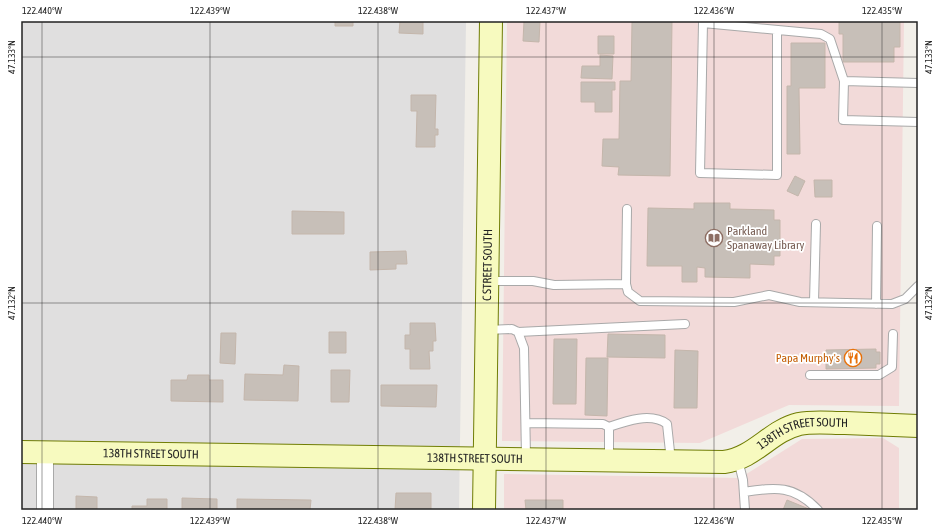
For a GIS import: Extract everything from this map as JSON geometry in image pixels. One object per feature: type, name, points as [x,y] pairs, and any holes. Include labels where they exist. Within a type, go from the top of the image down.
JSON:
[{"type":"street","name":"C STREET SOUTH","points":[[484,510],[490,21]]},
{"type":"street","name":"138TH STREET SOUTH","points":[[21,452],[485,460],[526,459],[724,462],[738,460],[750,454],[783,431],[799,424],[825,422],[918,426]]},
{"type":"street","points":[[45,453],[45,510]]},
{"type":"lane","points":[[778,30],[777,175],[700,173],[703,22],[821,34],[830,39],[844,81],[842,120],[918,122]]},
{"type":"lane","points":[[844,81],[918,83]]},
{"type":"lane","points":[[627,208],[626,284],[628,292],[640,301],[734,302],[769,295],[800,302],[892,304],[903,300],[918,286]]},
{"type":"lane","points":[[814,302],[816,224]]},
{"type":"lane","points":[[876,304],[877,226]]},
{"type":"lane","points":[[488,281],[533,281],[554,285],[626,284]]},
{"type":"lane","points":[[486,330],[512,329],[518,332],[685,324]]},
{"type":"lane","points":[[518,332],[524,348],[526,459]]},
{"type":"lane","points":[[810,375],[879,376],[892,367],[893,334]]},
{"type":"lane","points":[[526,423],[603,424],[609,427],[644,419],[663,421],[667,424],[669,430],[671,462]]},
{"type":"lane","points":[[609,427],[609,461]]},
{"type":"lane","points":[[738,460],[744,492],[745,510]]},
{"type":"lane","points":[[744,492],[770,488],[784,488],[800,496],[818,510]]},
{"type":"shaded area","points":[[21,21],[466,21],[459,510],[21,510]]},
{"type":"shaded area","points":[[507,21],[904,21],[899,406],[789,405],[700,443],[502,441]]},
{"type":"shaded area","points":[[883,438],[899,448],[899,510],[504,510],[504,474],[740,478],[802,439]]},
{"type":"building","points":[[335,21],[353,21],[353,26],[335,26]]},
{"type":"building","points":[[400,21],[423,21],[423,34],[399,33]]},
{"type":"building","points":[[524,21],[540,21],[539,42],[523,41]]},
{"type":"building","points":[[632,21],[672,21],[670,176],[618,175],[619,167],[602,166],[603,139],[619,139],[620,81],[631,81]]},
{"type":"building","points":[[839,21],[900,21],[900,47],[894,47],[894,62],[843,62],[843,34],[839,34]]},
{"type":"building","points":[[598,36],[614,36],[614,54],[598,54]]},
{"type":"building","points":[[791,43],[825,43],[825,88],[799,88],[800,154],[787,154],[787,86],[791,86]]},
{"type":"building","points":[[600,55],[613,56],[612,79],[581,78],[582,66],[600,66]]},
{"type":"building","points":[[581,82],[615,82],[615,90],[612,90],[612,112],[595,112],[595,102],[581,102]]},
{"type":"building","points":[[411,95],[436,95],[435,129],[438,129],[438,135],[435,135],[435,147],[416,147],[417,111],[411,111]]},
{"type":"building","points":[[795,176],[805,181],[798,196],[787,191]]},
{"type":"building","points":[[814,180],[832,180],[832,197],[815,197]]},
{"type":"building","name":"Parkland Spanaway Library","points":[[694,203],[730,203],[730,209],[774,210],[774,220],[780,220],[780,256],[774,256],[774,265],[750,264],[750,278],[705,277],[705,268],[697,267],[697,282],[682,282],[682,266],[647,266],[648,208],[694,209]]},
{"type":"building","points":[[292,211],[344,212],[344,234],[292,234]]},
{"type":"building","points":[[406,251],[407,264],[396,264],[396,269],[370,270],[370,252]]},
{"type":"building","points":[[410,323],[435,323],[436,341],[433,341],[433,351],[429,351],[430,369],[410,369],[410,349],[405,349],[405,335],[410,335]]},
{"type":"building","points":[[329,332],[346,332],[346,353],[329,353]]},
{"type":"building","points":[[221,333],[236,333],[235,364],[220,363]]},
{"type":"building","points":[[608,334],[665,335],[665,358],[607,357]]},
{"type":"building","points":[[554,339],[577,339],[576,404],[553,404]]},
{"type":"building","points":[[876,349],[876,352],[880,352],[880,364],[876,364],[876,368],[826,369],[826,350]]},
{"type":"building","points":[[675,350],[698,351],[697,408],[674,408]]},
{"type":"building","points":[[586,358],[608,358],[607,416],[585,415]]},
{"type":"building","points":[[284,365],[299,366],[298,401],[244,400],[245,374],[283,375]]},
{"type":"building","points":[[331,370],[350,370],[349,402],[331,402]]},
{"type":"building","points":[[188,375],[209,375],[209,380],[223,380],[223,402],[171,401],[171,380],[187,380]]},
{"type":"building","points":[[381,385],[437,385],[436,407],[381,406]]},
{"type":"building","points":[[396,493],[431,493],[431,510],[395,510]]},
{"type":"building","points":[[76,496],[97,497],[97,510],[76,510]]},
{"type":"building","points":[[182,498],[217,499],[217,510],[182,510]]},
{"type":"building","points":[[147,499],[167,499],[167,510],[132,510],[132,506],[147,506]]},
{"type":"building","points":[[237,499],[311,500],[310,510],[237,510]]},
{"type":"building","points":[[525,500],[563,500],[563,510],[526,510]]},
{"type":"building","points":[[787,500],[809,509],[809,510],[783,510]]},
{"type":"place","name":"Parkland Spanaway Library","points":[[714,238]]},
{"type":"place","name":"Papa Murphy's","points":[[853,358]]}]
